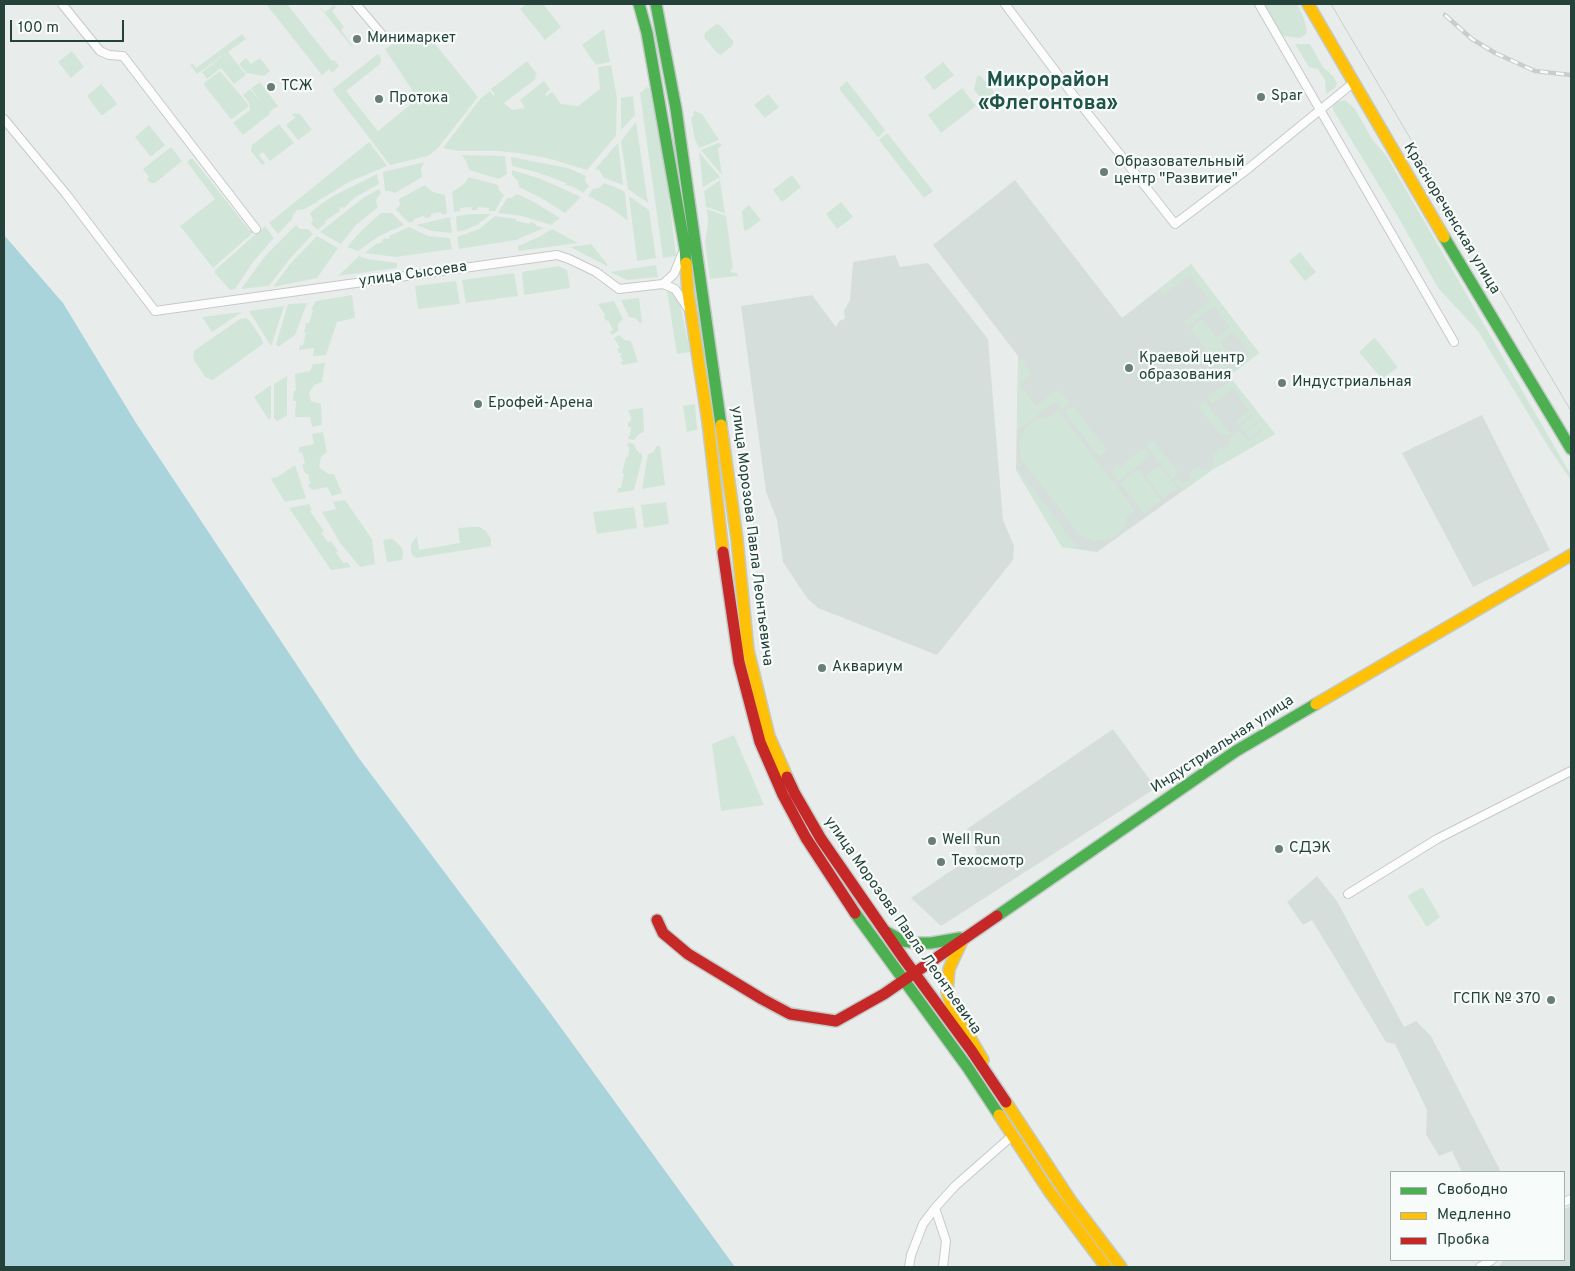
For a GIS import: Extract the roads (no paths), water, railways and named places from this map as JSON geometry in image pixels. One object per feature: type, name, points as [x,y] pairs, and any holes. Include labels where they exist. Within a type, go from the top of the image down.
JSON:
[{"type":"main road","name":"улица Морозова Павла Леонтьевича","points":[[639,4],[647,33],[684,248],[688,293],[708,422],[727,583],[739,662],[760,742],[783,795],[806,838],[855,913],[968,1068],[1049,1191],[1106,1267]]},
{"type":"main road","name":"улица Морозова Павла Леонтьевича","points":[[656,4],[676,109],[706,311],[736,530],[748,650],[769,736],[795,794],[821,839],[869,910],[994,1083],[1071,1201],[1121,1267]]},
{"type":"main road","name":"Краснореченская улица","points":[[1308,4],[1571,449]]},
{"type":"main road","name":"Индустриальная улица","points":[[657,920],[663,933],[688,954],[762,999],[790,1014],[836,1021],[884,994],[1236,751],[1365,674],[1571,556]]},
{"type":"main road","points":[[869,910],[886,934],[902,942],[931,943],[965,937]]},
{"type":"main road","points":[[965,937],[949,969],[947,992],[952,1005],[982,1057],[994,1083]]},
{"type":"street","points":[[62,4],[100,51],[109,55],[123,56],[256,229]]},
{"type":"street","points":[[356,4],[384,37]]},
{"type":"street","points":[[1005,4],[1175,224],[1249,168],[1353,83]]},
{"type":"street","points":[[1260,4],[1319,110],[1454,342]]},
{"type":"street","name":"улица Сысоева","points":[[4,119],[66,194],[155,311],[557,255],[569,258],[596,272],[619,289],[663,284]]},
{"type":"street","points":[[684,248],[674,274],[663,284],[675,289],[683,299],[693,320]]},
{"type":"street","points":[[1348,894],[1437,840],[1571,771]]},
{"type":"street","points":[[908,1267],[923,1224],[935,1208],[955,1186],[1013,1135]]},
{"type":"street","points":[[935,1208],[946,1241],[943,1267]]},
{"type":"water","points":[[4,235],[63,303],[136,423],[358,757],[551,1014],[735,1267],[4,1267]]},
{"type":"tram line","points":[[1331,4],[1571,411]]},
{"type":"railway","points":[[1445,15],[1472,39],[1495,53],[1535,71],[1571,75]]},
{"type":"place","name":"Минимаркет","points":[[357,39]]},
{"type":"place","name":"ТСЖ","points":[[271,87]]},
{"type":"place","name":"Spar","points":[[1261,97]]},
{"type":"place","name":"Протока","points":[[379,99]]},
{"type":"place","name":"Образовательный центр \"Развитие\"","points":[[1104,172]]},
{"type":"place","name":"Краевой центр образования","points":[[1129,368]]},
{"type":"place","name":"Индустриальная","points":[[1282,383]]},
{"type":"place","name":"Ерофей-Арена","points":[[478,404]]},
{"type":"place","name":"Аквариум","points":[[822,668]]},
{"type":"place","name":"Well Run","points":[[932,841]]},
{"type":"place","name":"СДЭК","points":[[1279,849]]},
{"type":"place","name":"Техосмотр","points":[[941,862]]},
{"type":"place","name":"ГСПК № 370","points":[[1551,1000]]},
{"type":"district","name":"Микрорайон «Флегонтова»","points":[[1048,94]]}]
